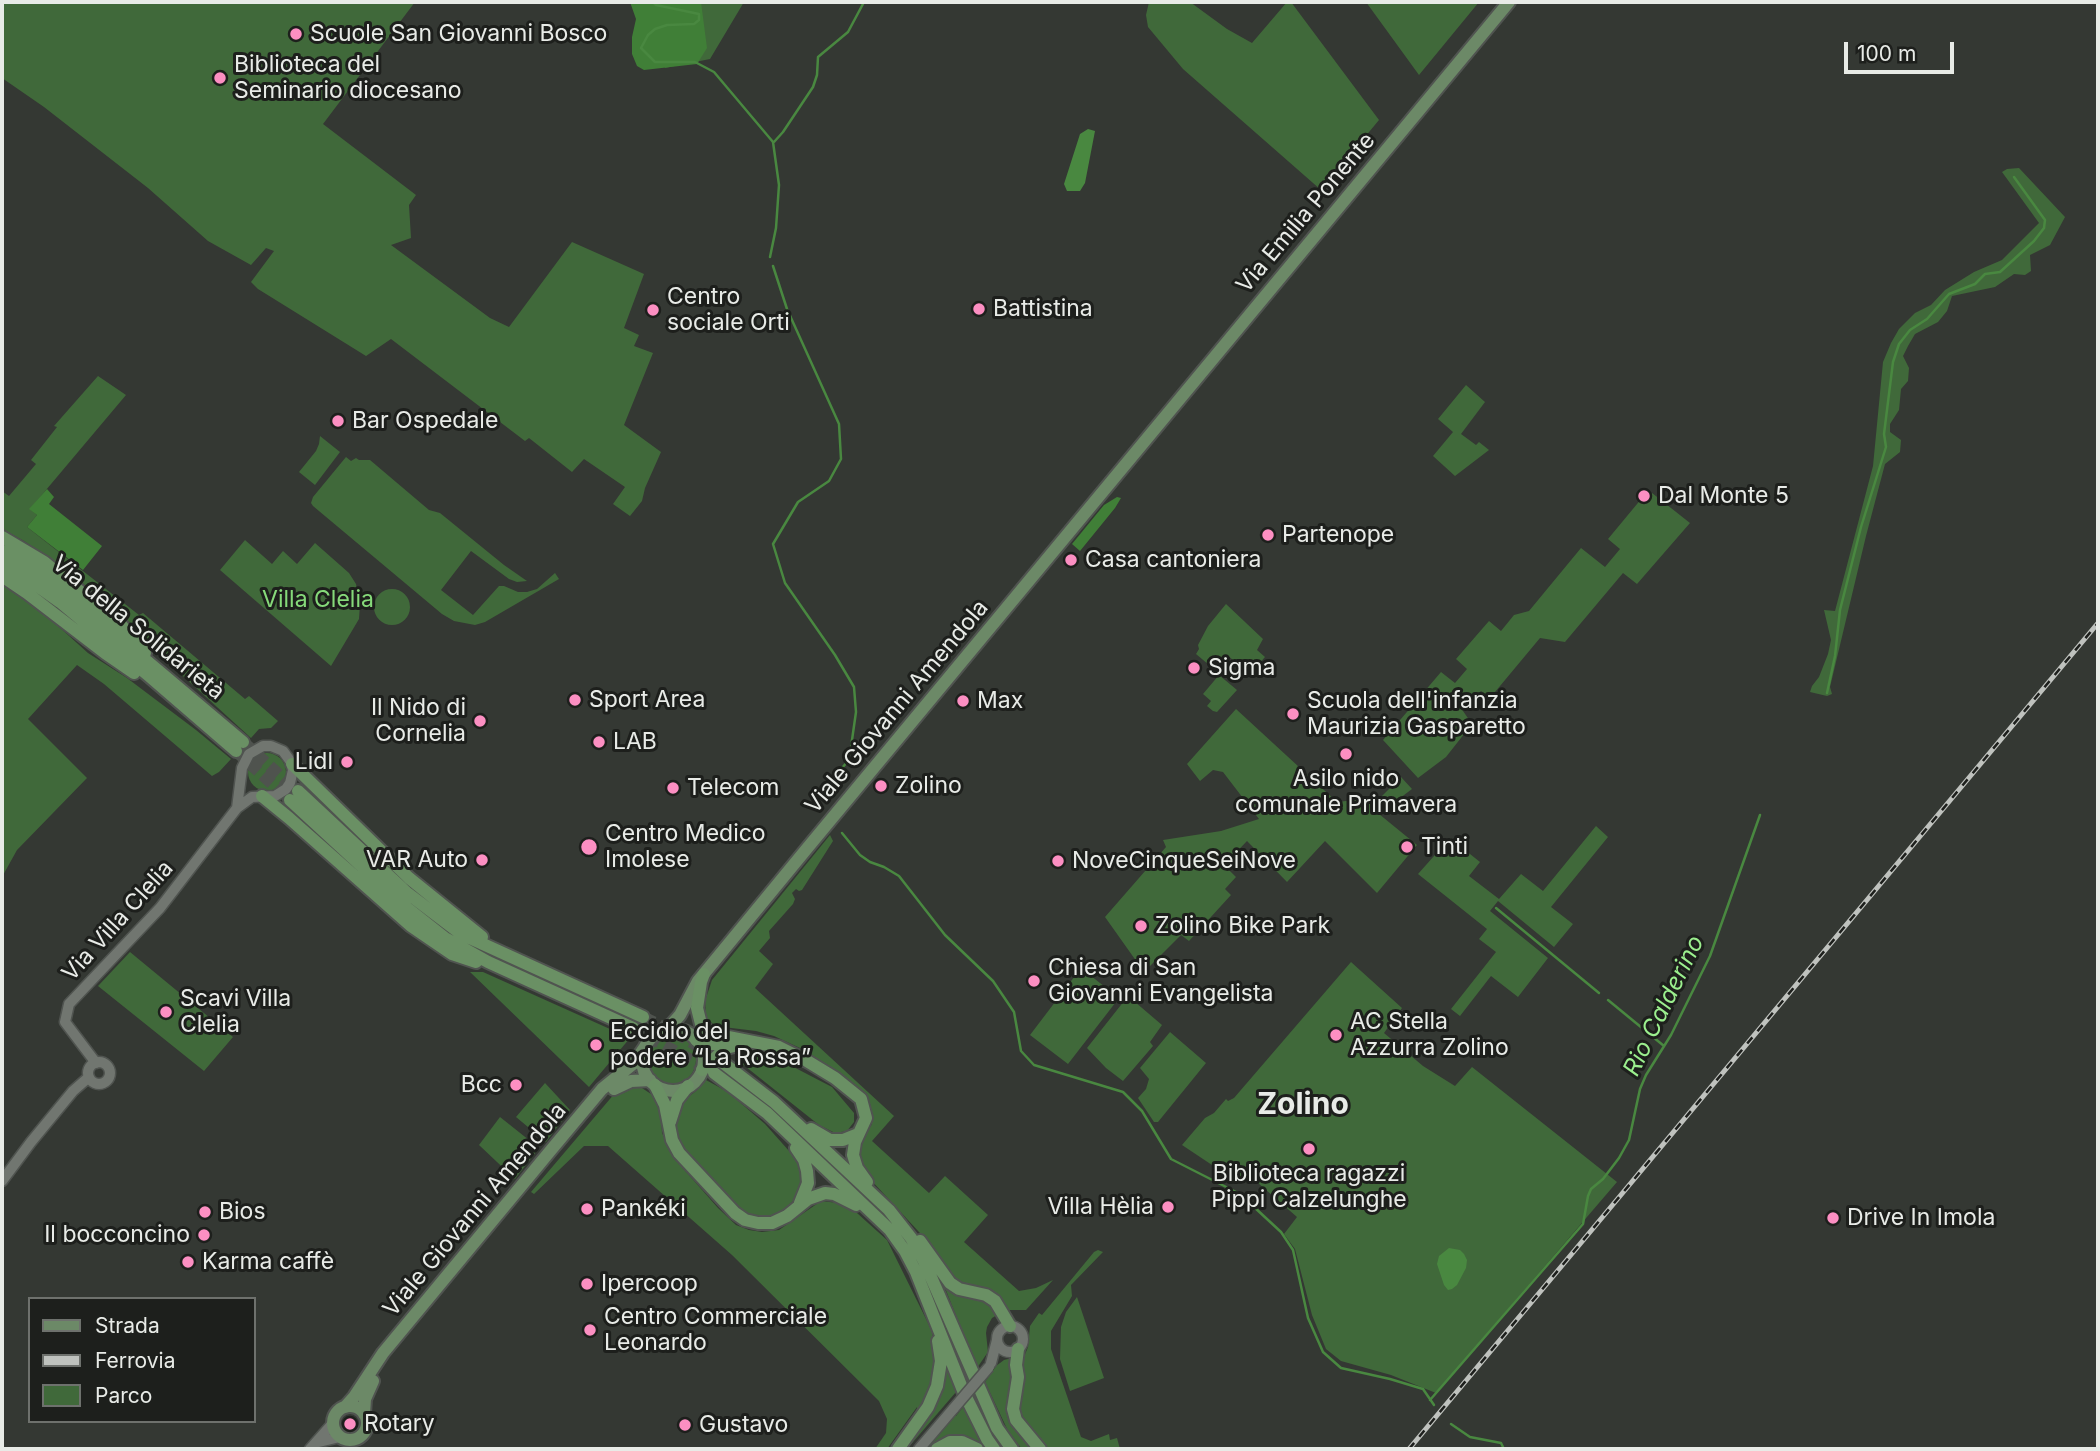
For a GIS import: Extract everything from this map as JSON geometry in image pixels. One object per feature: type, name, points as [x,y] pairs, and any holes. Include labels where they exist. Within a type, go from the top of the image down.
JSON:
[{"type":"highway","points":[[2,537],[44,562],[122,626],[160,673]]},
{"type":"highway","name":"Via della Solidarietà","points":[[2,551],[64,592],[160,673],[240,747],[183,705],[60,602],[2,564]]},
{"type":"highway","points":[[2,576],[105,653],[183,705]]},
{"type":"highway","points":[[292,764],[409,878],[458,920],[494,946],[531,965]]},
{"type":"highway","points":[[632,1028],[488,962],[445,938],[407,908],[294,795],[406,892],[461,934],[643,1017]]},
{"type":"highway","points":[[261,796],[434,944],[452,954],[520,976]]},
{"type":"highway","points":[[704,974],[697,1008],[701,1024],[708,1031],[779,1047],[807,1061],[860,1099],[866,1118],[858,1134],[854,1162],[871,1189],[911,1238],[924,1261],[997,1428],[1012,1449]]},
{"type":"highway","points":[[695,1038],[712,1044],[757,1042]]},
{"type":"highway","points":[[734,1045],[719,1053],[708,1072],[824,1138],[843,1140],[858,1134]]},
{"type":"highway","points":[[722,1062],[890,1230],[905,1251],[916,1272],[964,1393],[994,1449]]},
{"type":"highway","points":[[652,1083],[665,1105],[672,1140],[679,1153],[744,1220],[772,1223],[787,1216],[799,1204],[814,1196],[834,1194],[845,1198],[890,1230]]},
{"type":"highway","points":[[670,1122],[677,1100],[688,1086]]},
{"type":"highway","points":[[770,1108],[804,1160],[807,1183],[799,1204]]},
{"type":"highway","points":[[770,1108],[916,1236],[950,1283],[958,1289],[986,1295],[995,1301],[1010,1325]]},
{"type":"highway","points":[[898,1449],[928,1407],[937,1386],[941,1361],[933,1313]]},
{"type":"highway","points":[[1013,1350],[1018,1377],[1013,1409],[1016,1420],[1040,1449]]},
{"type":"highway","points":[[937,1449],[950,1442],[962,1442],[977,1449]]},
{"type":"main road","name":"Via Emilia Ponente","points":[[1136,452],[1509,2]]},
{"type":"main road","name":"Viale Giovanni Amendola","points":[[662,1031],[680,1015],[692,990],[704,974],[1136,452]]},
{"type":"main road","points":[[692,990],[689,1010],[695,1038],[708,1072],[682,1089],[668,1090],[652,1083],[642,1064],[649,1040],[662,1031],[676,1029],[695,1038]]},
{"type":"main road","name":"Viale Giovanni Amendola","points":[[333,1423],[338,1411],[354,1397],[383,1353],[602,1089],[635,1063],[645,1047]]},
{"type":"main road","name":"Viale Giovanni Amendola","points":[[344,1439],[357,1439],[366,1430],[364,1413],[367,1392],[386,1362],[607,1094],[624,1082],[652,1083]]},
{"type":"main road","points":[[345,1407],[354,1406],[364,1413]]},
{"type":"main road","points":[[333,1423],[344,1439],[361,1449]]},
{"type":"main road","points":[[366,1430],[369,1449]]},
{"type":"street","name":"Via Villa Clelia","points":[[89,1077],[98,1084],[105,1082],[110,1071],[106,1065],[96,1063],[65,1022],[69,1004],[160,908],[237,808],[252,797],[275,796],[286,789],[292,777],[292,764],[283,751],[263,746],[249,754],[243,768],[237,808]]},
{"type":"street","points":[[243,776],[248,788],[261,796]]},
{"type":"street","name":"Via Villa Clelia","points":[[2,1181],[73,1091],[89,1077],[90,1067],[96,1063]]},
{"type":"street","points":[[919,1449],[990,1365],[1022,1343],[1023,1335],[1018,1328],[1010,1325],[1002,1328],[990,1365]]},
{"type":"street","points":[[997,1339],[1000,1347],[1013,1350]]},
{"type":"street","name":"Viale Giovanni Amendola","points":[[313,1446],[333,1423]]},
{"type":"street","name":"Viale Giovanni Amendola","points":[[313,1446],[323,1440],[344,1439]]},
{"type":"green space","points":[[2,2],[415,2],[323,124],[416,195],[409,205],[411,238],[391,245],[490,318],[509,327],[572,242],[644,274],[624,328],[639,335],[634,346],[653,353],[624,425],[661,452],[642,501],[630,516],[613,504],[625,487],[584,459],[572,472],[529,438],[525,441],[391,339],[366,356],[258,289],[251,282],[274,251],[266,248],[251,265],[208,241],[148,188],[44,107],[2,78]]},
{"type":"green space","points":[[638,2],[744,2],[710,59],[665,68]]},
{"type":"green space","points":[[1149,2],[1190,2],[1227,29],[1252,43],[1287,2],[1291,2],[1379,120],[1321,190],[1183,69],[1148,27],[1146,15]]},
{"type":"green space","points":[[1366,2],[1479,2],[1419,75]]},
{"type":"green space","points":[[2019,168],[2065,217],[2050,245],[2030,255],[2031,271],[2025,275],[2014,274],[1995,287],[1952,296],[1947,311],[1938,322],[1915,334],[1908,346],[1903,356],[1909,368],[1908,381],[1901,389],[1899,410],[1890,424],[1890,432],[1901,440],[1900,452],[1885,464],[1830,687],[1832,694],[1827,696],[1810,692],[1819,677],[1831,640],[1824,610],[1835,611],[1873,466],[1883,362],[1899,329],[1915,313],[1931,305],[1945,290],[1974,272],[2002,260],[2039,223],[2002,172]]},
{"type":"green space","points":[[98,376],[126,395],[30,509],[37,515],[27,527],[139,615],[143,613],[245,699],[249,696],[278,721],[271,728],[259,729],[251,738],[150,646],[134,626],[68,571],[2,529],[2,491],[9,496],[36,464],[31,460],[57,427],[54,426]]},
{"type":"green space","points":[[1466,385],[1485,402],[1461,434],[1476,445],[1479,442],[1489,450],[1455,476],[1433,456],[1453,432],[1438,419]]},
{"type":"green space","points":[[320,436],[340,452],[315,485],[299,472],[316,451]]},
{"type":"green space","points":[[346,457],[351,461],[356,458],[370,460],[429,510],[440,513],[527,581],[509,579],[471,551],[441,590],[473,615],[499,586],[527,592],[537,589],[555,573],[559,579],[485,622],[475,625],[454,621],[442,614],[311,503]]},
{"type":"green space","points":[[1652,493],[1690,523],[1637,584],[1623,573],[1565,642],[1540,638],[1490,698],[1481,691],[1463,711],[1472,724],[1446,757],[1418,778],[1383,740],[1441,672],[1455,683],[1467,669],[1456,659],[1489,621],[1501,631],[1514,615],[1529,611],[1581,548],[1605,567],[1620,549],[1608,539],[1642,498],[1645,501]]},
{"type":"green space","name":"Villa Clelia","points":[[245,540],[272,564],[283,551],[297,564],[315,543],[349,573],[356,584],[360,604],[359,619],[331,666],[220,570]]},
{"type":"green space","points":[[2,583],[47,616],[88,653],[127,678],[231,759],[212,776],[104,684],[77,665],[28,719],[87,778],[17,850],[2,877]]},
{"type":"green space","points":[[392,589],[405,594],[410,607],[405,620],[392,625],[379,620],[374,607],[379,594]]},
{"type":"green space","points":[[1226,604],[1263,639],[1257,650],[1265,657],[1250,674],[1227,655],[1215,670],[1196,654],[1208,626]]},
{"type":"green space","points":[[1219,675],[1237,690],[1217,712],[1207,706],[1211,701],[1203,694]]},
{"type":"green space","points":[[1236,709],[1337,802],[1381,797],[1401,777],[1412,789],[1379,814],[1417,845],[1377,893],[1325,841],[1287,882],[1247,841],[1224,865],[1236,877],[1225,889],[1231,895],[1189,941],[1181,935],[1144,972],[1105,917],[1166,847],[1163,840],[1221,831],[1259,819],[1223,772],[1213,770],[1200,781],[1187,764]]},
{"type":"green space","points":[[267,753],[281,758],[286,772],[281,786],[267,791],[253,786],[248,772],[253,758]]},
{"type":"green space","points":[[1596,826],[1608,837],[1551,907],[1573,924],[1554,947],[1498,901],[1490,911],[1548,958],[1518,997],[1491,976],[1460,1016],[1451,1009],[1496,952],[1479,939],[1487,929],[1418,874],[1450,838],[1480,862],[1469,876],[1499,899],[1521,874],[1543,891]]},
{"type":"green space","points":[[830,835],[833,841],[802,890],[796,889],[792,893],[795,899],[793,904],[769,931],[770,938],[759,951],[773,964],[755,988],[894,1116],[872,1141],[929,1193],[945,1176],[988,1215],[964,1242],[1019,1291],[1036,1288],[1053,1280],[1026,1310],[1006,1310],[955,1281],[931,1245],[870,1179],[858,1157],[861,1141],[872,1124],[870,1104],[865,1095],[847,1079],[800,1048],[756,1031],[715,1026],[706,1017],[705,1001],[712,980]]},
{"type":"green space","name":"Scavi Villa Clelia","points":[[130,952],[233,1037],[204,1071],[98,986]]},
{"type":"green space","points":[[1351,962],[1402,1008],[1384,1033],[1423,1066],[1455,1086],[1472,1067],[1617,1182],[1436,1393],[1391,1375],[1341,1361],[1326,1349],[1312,1315],[1295,1249],[1284,1234],[1297,1217],[1258,1183],[1230,1177],[1182,1145],[1226,1099],[1228,1101],[1234,1098]]},
{"type":"green space","points":[[1081,968],[1119,998],[1068,1064],[1030,1035]]},
{"type":"green space","points":[[470,972],[483,972],[630,1038],[589,1087]]},
{"type":"green space","points":[[1128,996],[1162,1025],[1150,1042],[1153,1046],[1123,1081],[1087,1048]]},
{"type":"green space","points":[[1170,1032],[1206,1063],[1158,1122],[1154,1122],[1138,1098],[1146,1089],[1149,1079],[1140,1068]]},
{"type":"green space","points":[[672,1036],[689,1043],[696,1060],[689,1077],[672,1084],[655,1077],[648,1060],[655,1043]]},
{"type":"green space","points":[[747,1055],[782,1061],[832,1087],[854,1113],[854,1122],[847,1131],[835,1133],[819,1125],[736,1059]]},
{"type":"green space","points":[[706,1080],[728,1092],[765,1124],[798,1161],[803,1172],[802,1184],[794,1200],[775,1218],[747,1216],[717,1188],[681,1145],[676,1128],[679,1104]]},
{"type":"green space","points":[[545,1083],[570,1110],[546,1142],[516,1117]]},
{"type":"green space","points":[[629,1087],[642,1088],[657,1098],[661,1110],[662,1133],[674,1158],[736,1225],[762,1232],[779,1230],[821,1201],[847,1204],[887,1240],[932,1331],[936,1359],[933,1385],[916,1417],[917,1407],[887,1449],[875,1449],[886,1433],[887,1419],[879,1401],[732,1255],[608,1146],[584,1146],[534,1194],[531,1192],[615,1093]]},
{"type":"green space","points":[[500,1117],[539,1148],[515,1179],[479,1145]]},
{"type":"green space","points":[[1098,1250],[1103,1252],[1071,1285],[1072,1296],[1051,1331],[1051,1349],[1081,1437],[1091,1441],[1109,1434],[1110,1440],[1117,1438],[1120,1449],[1047,1449],[1021,1416],[1019,1407],[1024,1377],[1022,1362],[1028,1347],[1030,1326]]},
{"type":"green space","points":[[941,1278],[988,1302],[999,1314],[992,1318],[987,1327],[988,1352],[977,1368]]},
{"type":"green space","points":[[1077,1297],[1104,1378],[1070,1391],[1060,1359],[1061,1327],[1066,1312]]},
{"type":"green space","points":[[1012,1358],[1014,1378],[1009,1402],[1034,1449],[1022,1449],[1009,1433],[985,1382],[996,1366]]},
{"type":"green space","points":[[945,1364],[956,1392],[907,1449],[904,1449]]},
{"type":"green space","points":[[963,1407],[986,1449],[956,1436],[946,1437],[926,1449],[954,1415]]},
{"type":"shaded area","points":[[630,2],[701,2],[707,48],[697,64],[644,70],[637,66],[632,54],[636,19]]},
{"type":"shaded area","points":[[1088,129],[1095,131],[1085,183],[1080,191],[1067,191],[1064,184],[1080,134]]},
{"type":"shaded area","points":[[47,489],[54,497],[49,504],[102,546],[83,570],[27,527],[37,515],[29,509]]},
{"type":"shaded area","points":[[1117,497],[1121,498],[1115,508],[1080,551],[1072,544],[1104,505]]},
{"type":"shaded area","points":[[1449,1248],[1460,1250],[1467,1260],[1457,1285],[1448,1290],[1437,1264],[1439,1256]]},
{"type":"waterway","points":[[653,2],[656,5],[699,14],[699,20],[694,24],[667,25],[655,29],[641,48],[655,62],[695,62],[714,72],[773,142],[779,185],[776,228],[770,257]]},
{"type":"waterway","points":[[774,142],[813,87],[818,57],[848,32],[864,2]]},
{"type":"waterway","name":"Rio Calderino","points":[[1827,693],[1835,656],[1840,610],[1861,527],[1886,447],[1884,434],[1893,362],[1899,344],[1910,330],[1927,319],[1949,294],[1975,284],[1985,274],[2000,272],[2034,241],[2044,228],[2045,220],[2014,177]]},
{"type":"waterway","points":[[773,266],[787,309],[839,424],[841,459],[829,481],[798,502],[773,544],[785,583],[854,687],[856,712],[851,747],[847,762],[833,779],[831,791]]},
{"type":"waterway","name":"Rio Calderino","points":[[1430,1400],[1583,1224],[1591,1189],[1603,1179],[1629,1140],[1640,1089],[1646,1075],[1671,1035],[1710,956],[1760,815]]},
{"type":"waterway","points":[[842,833],[860,855],[899,876],[945,935],[993,981],[1014,1012],[1021,1051],[1034,1065],[1123,1092],[1142,1111],[1171,1159],[1240,1194],[1281,1232],[1293,1250],[1308,1318],[1323,1352],[1341,1368],[1423,1389],[1434,1405]]},
{"type":"waterway","points":[[1496,908],[1599,993]]},
{"type":"waterway","points":[[1608,1000],[1664,1046]]},
{"type":"waterway","points":[[1451,1424],[1470,1437],[1501,1443],[1504,1449]]},
{"type":"tunnel","points":[[243,742],[297,791]]},
{"type":"tunnel","points":[[236,751],[288,798]]},
{"type":"tunnel","points":[[643,1017],[685,1038],[722,1062]]},
{"type":"tunnel","points":[[633,1028],[712,1072]]},
{"type":"railway","points":[[1409,1449],[2098,623]]},
{"type":"place","name":"Scuole San Giovanni Bosco","points":[[296,34]]},
{"type":"place","name":"Biblioteca del Seminario diocesano","points":[[220,78]]},
{"type":"place","name":"Battistina","points":[[979,309]]},
{"type":"place","name":"Centro sociale Orti","points":[[653,310]]},
{"type":"place","name":"Bar Ospedale","points":[[338,421]]},
{"type":"place","name":"Dal Monte 5","points":[[1644,496]]},
{"type":"place","name":"Partenope","points":[[1268,535]]},
{"type":"place","name":"Casa cantoniera","points":[[1071,560]]},
{"type":"place","name":"Sigma","points":[[1194,668]]},
{"type":"place","name":"Sport Area","points":[[575,700]]},
{"type":"place","name":"Max","points":[[963,701]]},
{"type":"place","name":"Scuola dell'infanzia Maurizia Gasparetto","points":[[1293,714]]},
{"type":"place","name":"Il Nido di Cornelia","points":[[480,721]]},
{"type":"place","name":"LAB","points":[[599,742]]},
{"type":"place","name":"Asilo nido comunale Primavera","points":[[1346,754]]},
{"type":"place","name":"Lidl","points":[[347,762]]},
{"type":"place","name":"Zolino","points":[[881,786]]},
{"type":"place","name":"Telecom","points":[[673,788]]},
{"type":"place","name":"Centro Medico Imolese","points":[[589,847]]},
{"type":"place","name":"Tinti","points":[[1407,847]]},
{"type":"place","name":"VAR Auto","points":[[482,860]]},
{"type":"place","name":"NoveCinqueSeiNove","points":[[1058,861]]},
{"type":"place","name":"Zolino Bike Park","points":[[1141,926]]},
{"type":"place","name":"Chiesa di San Giovanni Evangelista","points":[[1034,981]]},
{"type":"place","name":"Scavi Villa Clelia","points":[[166,1012]]},
{"type":"place","name":"AC Stella Azzurra Zolino","points":[[1336,1035]]},
{"type":"place","name":"Eccidio del podere “La Rossa”","points":[[596,1045]]},
{"type":"place","name":"Bcc","points":[[516,1085]]},
{"type":"place","name":"Biblioteca ragazzi Pippi Calzelunghe","points":[[1309,1149]]},
{"type":"place","name":"Villa Hèlia","points":[[1168,1207]]},
{"type":"place","name":"Pankéki","points":[[587,1209]]},
{"type":"place","name":"Bios","points":[[205,1212]]},
{"type":"place","name":"Drive In Imola","points":[[1833,1218]]},
{"type":"place","name":"Il bocconcino","points":[[204,1235]]},
{"type":"place","name":"Karma caffè","points":[[188,1262]]},
{"type":"place","name":"Ipercoop","points":[[587,1284]]},
{"type":"place","name":"Centro Commerciale Leonardo","points":[[590,1330]]},
{"type":"place","name":"Rotary","points":[[350,1424]]},
{"type":"place","name":"Gustavo","points":[[685,1425]]},
{"type":"district","name":"Zolino","points":[[1303,1105]]}]
